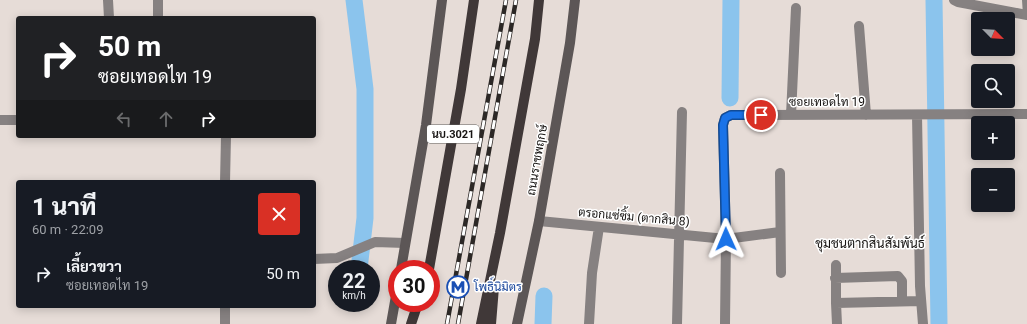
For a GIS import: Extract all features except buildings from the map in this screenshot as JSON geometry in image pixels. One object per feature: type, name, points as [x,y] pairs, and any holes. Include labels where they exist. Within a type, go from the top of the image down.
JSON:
[{"type":"main road","name":"นบ.3021","points":[[402,260],[426,125],[442,0]]},
{"type":"main road","name":"นบ.3021","points":[[431,260],[461,89],[474,0]]},
{"type":"main road","name":"ถนนราชพฤกษ์","points":[[481,324],[500,233],[535,39],[539,0]]},
{"type":"main road","name":"ถนนราชพฤกษ์","points":[[517,324],[539,221],[570,43],[575,0]]},
{"type":"main road","points":[[491,324],[500,233]]},
{"type":"main road","points":[[391,324],[393,312]]},
{"type":"main road","points":[[412,324],[415,312]]},
{"type":"main road","points":[[419,324],[421,312]]},
{"type":"street","points":[[108,0],[109,16]]},
{"type":"street","points":[[158,0],[158,16]]},
{"type":"street","points":[[954,0],[1027,15]]},
{"type":"street","points":[[791,114],[796,8]]},
{"type":"street","points":[[859,26],[866,115]]},
{"type":"street","points":[[677,324],[682,112]]},
{"type":"street","name":"ซอยเทอดไท 19","points":[[726,239],[723,125],[725,118],[731,115],[1027,114]]},
{"type":"street","points":[[922,115],[923,324]]},
{"type":"street","points":[[0,120],[16,120]]},
{"type":"street","points":[[225,180],[226,138]]},
{"type":"street","points":[[780,173],[781,273]]},
{"type":"street","name":"ตรอกแซ่ซิ้ม (ตากสิน 8)","points":[[539,221],[726,239],[780,232]]},
{"type":"street","points":[[589,324],[592,273],[599,227]]},
{"type":"street","points":[[725,324],[726,239]]},
{"type":"street","points":[[316,258],[337,258],[375,242],[405,243]]},
{"type":"street","points":[[836,265],[835,278],[837,324]]},
{"type":"street","points":[[835,278],[898,276],[902,281],[902,301]]},
{"type":"street","points":[[836,303],[922,301]]},
{"type":"street","points":[[225,308],[225,324]]},
{"type":"lane","points":[[1026,0],[1027,15]]},
{"type":"waterway","points":[[354,0],[365,89],[365,218],[360,260]]},
{"type":"waterway","points":[[730,98],[731,0]]},
{"type":"waterway","points":[[934,0],[939,324]]},
{"type":"waterway","points":[[543,324],[544,296]]},
{"type":"railway","points":[[447,324],[506,0]]},
{"type":"railway","points":[[458,324],[516,0]]},
{"type":"place","name":"โพธิ์นิมิตร","points":[[458,287]]},
{"type":"district","name":"ชุมชนตากสินสัมพันธ์","points":[[870,243]]},
{"type":"route","points":[[726,239],[723,125],[725,118],[731,115],[761,115]]}]
